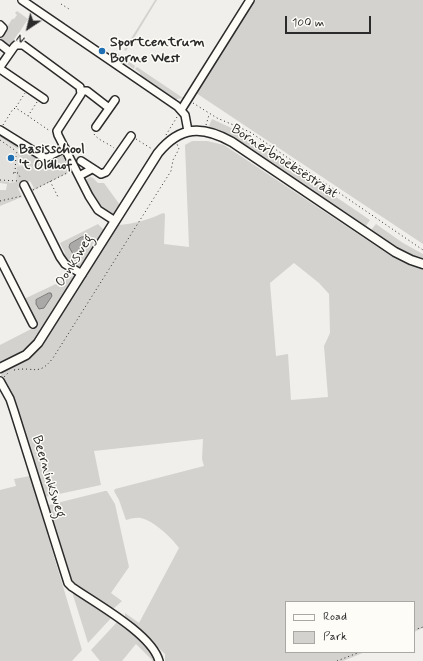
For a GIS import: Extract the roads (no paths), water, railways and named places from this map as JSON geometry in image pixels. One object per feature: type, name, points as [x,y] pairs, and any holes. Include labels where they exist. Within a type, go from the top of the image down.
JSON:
[{"type":"main road","name":"Bornerbroeksestraat","points":[[188,131],[196,130],[210,132],[232,142],[395,252],[423,264]]},
{"type":"main road","name":"Oonksweg","points":[[0,368],[19,359],[34,348],[158,153],[173,138],[188,131]]},
{"type":"street","points":[[22,0],[181,110],[185,115],[188,131]]},
{"type":"street","points":[[181,110],[250,0]]},
{"type":"street","points":[[0,25],[3,28],[0,33]]},
{"type":"street","points":[[0,44],[10,52]]},
{"type":"street","points":[[43,98],[0,68],[16,45],[23,45],[77,84],[81,91],[79,98],[57,131],[88,196],[98,210],[115,221]]},
{"type":"street","points":[[81,91],[87,91],[110,108]]},
{"type":"street","points":[[96,126],[115,100]]},
{"type":"street","points":[[0,129],[45,158],[65,148]]},
{"type":"street","points":[[81,161],[92,169],[104,174],[131,136]]},
{"type":"street","points":[[79,176],[92,169]]},
{"type":"street","points":[[24,185],[60,258],[65,264],[82,274]]},
{"type":"street","points":[[1,263],[33,324]]},
{"type":"street","name":"Beerninksweg","points":[[1,384],[14,411],[64,575],[68,583],[130,627],[155,650],[159,661]]},
{"type":"place","name":"Sportcentrum Borne West","points":[[102,51]]},
{"type":"place","name":"Basisschool 't Oldhof","points":[[11,158]]}]
